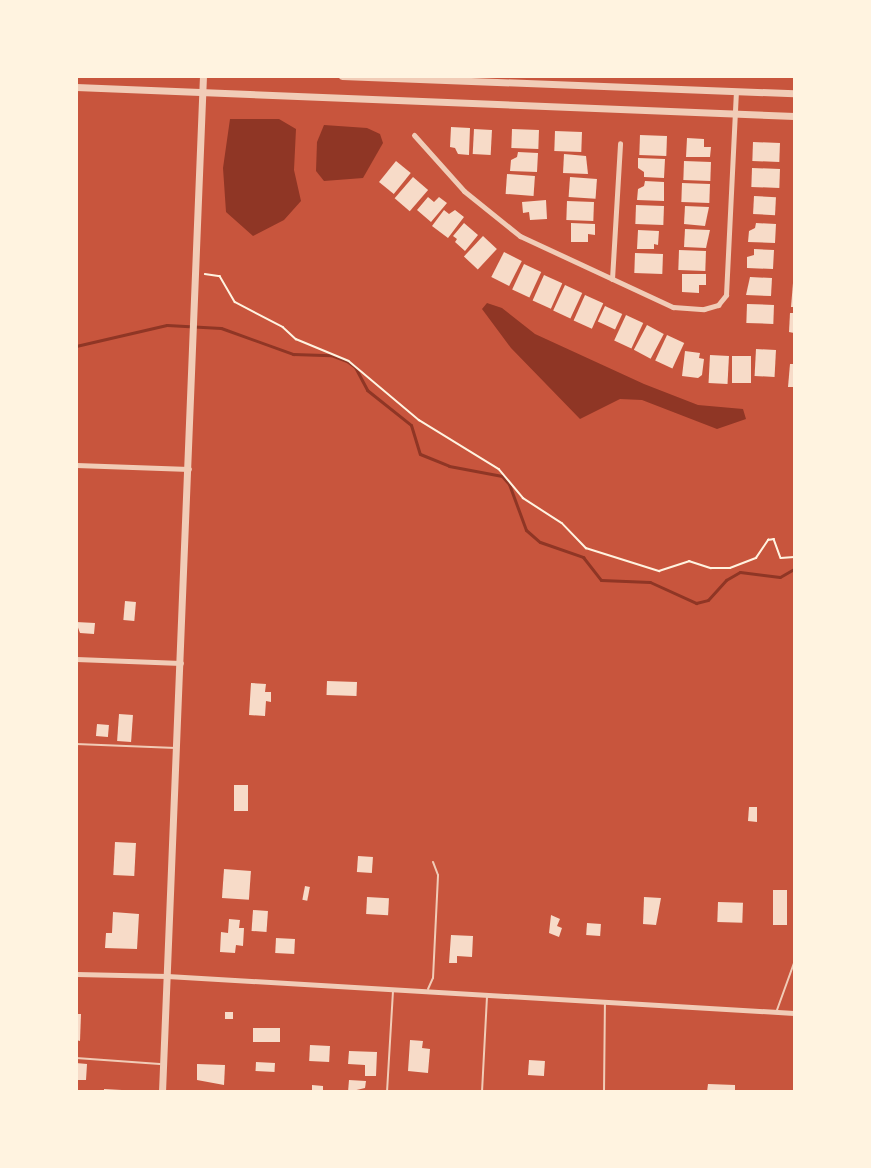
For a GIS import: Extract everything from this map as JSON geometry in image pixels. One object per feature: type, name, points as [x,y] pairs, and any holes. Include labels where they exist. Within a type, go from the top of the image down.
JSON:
[{"type":"street","points":[[162,1092],[197,290],[203,76]]},
{"type":"street","points":[[342,76],[795,93]]},
{"type":"street","points":[[76,87],[795,116]]},
{"type":"street","points":[[414,135],[464,191],[520,236],[673,307],[704,309],[718,305],[726,295],[736,91]]},
{"type":"street","points":[[612,279],[620,143]]},
{"type":"street","points":[[76,465],[189,469]]},
{"type":"street","points":[[76,659],[181,663]]},
{"type":"street","points":[[76,974],[167,976],[795,1014]]},
{"type":"lane","points":[[76,744],[177,748]]},
{"type":"lane","points":[[427,992],[433,978],[438,875],[433,862]]},
{"type":"lane","points":[[776,1012],[793,976],[795,963]]},
{"type":"lane","points":[[387,1092],[393,990]]},
{"type":"lane","points":[[482,1092],[487,995]]},
{"type":"lane","points":[[604,1092],[605,1002]]},
{"type":"lane","points":[[76,1058],[163,1064]]},
{"type":"path","points":[[205,274],[219,276],[235,302],[284,327],[296,339],[349,362],[419,420],[499,469],[522,498],[562,523],[586,548],[659,571],[689,561],[711,568],[730,568],[756,558],[768,540],[774,539],[781,558],[795,557]]},
{"type":"shaded area","points":[[230,119],[279,119],[296,129],[294,170],[301,201],[284,220],[253,236],[226,212],[223,168]]},
{"type":"shaded area","points":[[324,125],[367,128],[380,134],[383,143],[363,178],[324,181],[316,171],[317,142]]},
{"type":"shaded area","points":[[487,303],[502,308],[535,334],[644,384],[698,405],[743,409],[746,419],[717,429],[642,400],[620,399],[580,419],[511,348],[482,309]]},
{"type":"building","points":[[451,127],[470,128],[469,155],[458,154],[455,148],[450,147]]},
{"type":"building","points":[[474,129],[492,130],[491,155],[473,154]]},
{"type":"building","points":[[512,129],[539,130],[538,149],[511,148]]},
{"type":"building","points":[[555,131],[582,132],[581,152],[554,151]]},
{"type":"building","points":[[640,135],[667,136],[666,156],[639,155]]},
{"type":"building","points":[[687,138],[704,139],[704,147],[711,147],[710,157],[686,157]]},
{"type":"building","points":[[753,142],[780,143],[779,162],[752,161]]},
{"type":"building","points":[[518,152],[538,153],[537,172],[510,171],[511,160],[517,157]]},
{"type":"building","points":[[564,154],[586,156],[588,174],[563,173]]},
{"type":"building","points":[[638,158],[665,159],[664,178],[644,177],[644,172],[638,168]]},
{"type":"building","points":[[396,161],[411,173],[394,194],[379,182]]},
{"type":"building","points":[[684,161],[711,162],[710,181],[683,180]]},
{"type":"building","points":[[752,168],[780,169],[779,188],[751,187]]},
{"type":"building","points":[[507,174],[535,176],[534,196],[506,194]]},
{"type":"building","points":[[413,177],[428,190],[410,211],[395,198]]},
{"type":"building","points":[[570,177],[597,179],[596,199],[569,197]]},
{"type":"building","points":[[645,181],[664,182],[664,201],[637,200],[638,189],[644,186]]},
{"type":"building","points":[[682,183],[710,184],[709,203],[681,202]]},
{"type":"building","points":[[754,196],[776,197],[775,215],[753,214]]},
{"type":"building","points":[[428,197],[434,202],[439,197],[447,203],[431,222],[417,210]]},
{"type":"building","points":[[546,200],[547,219],[530,220],[529,212],[523,213],[522,202]]},
{"type":"building","points":[[567,201],[594,202],[593,221],[566,220]]},
{"type":"building","points":[[636,205],[664,206],[663,225],[635,224]]},
{"type":"building","points":[[685,206],[709,207],[705,226],[684,224]]},
{"type":"building","points":[[444,210],[449,214],[455,210],[464,217],[448,238],[432,226]]},
{"type":"building","points":[[464,223],[478,235],[465,251],[455,242],[457,239],[453,236]]},
{"type":"building","points":[[571,223],[595,224],[595,235],[588,234],[588,242],[571,242]]},
{"type":"building","points":[[756,223],[776,224],[775,243],[748,242],[749,231],[755,228]]},
{"type":"building","points":[[685,229],[710,230],[706,248],[684,247]]},
{"type":"building","points":[[638,230],[659,231],[658,245],[654,244],[654,249],[637,249]]},
{"type":"building","points":[[483,236],[497,249],[478,269],[464,256]]},
{"type":"building","points":[[754,249],[774,250],[773,269],[747,268],[747,257],[754,255]]},
{"type":"building","points":[[679,250],[706,251],[705,271],[678,270]]},
{"type":"building","points":[[504,252],[522,261],[509,286],[491,277]]},
{"type":"building","points":[[635,253],[663,254],[662,274],[634,273]]},
{"type":"building","points":[[524,264],[541,272],[529,297],[512,289]]},
{"type":"building","points":[[682,274],[706,274],[706,285],[699,285],[699,293],[682,292]]},
{"type":"building","points":[[544,275],[562,283],[551,309],[533,301]]},
{"type":"building","points":[[750,277],[772,278],[771,296],[746,295]]},
{"type":"building","points":[[793,283],[794,307],[791,307]]},
{"type":"building","points":[[565,285],[582,293],[570,318],[553,310]]},
{"type":"building","points":[[585,295],[603,303],[592,329],[574,321]]},
{"type":"building","points":[[747,304],[774,305],[773,324],[746,323]]},
{"type":"building","points":[[605,306],[622,314],[615,329],[598,321]]},
{"type":"building","points":[[790,313],[794,313],[794,333],[789,332]]},
{"type":"building","points":[[626,315],[643,323],[631,348],[614,340]]},
{"type":"building","points":[[647,325],[664,334],[651,359],[634,350]]},
{"type":"building","points":[[667,335],[684,343],[672,368],[655,360]]},
{"type":"building","points":[[756,349],[776,350],[775,377],[755,376]]},
{"type":"building","points":[[685,351],[700,353],[699,358],[704,359],[702,375],[698,378],[682,376]]},
{"type":"building","points":[[710,355],[729,356],[728,384],[709,383]]},
{"type":"building","points":[[732,356],[751,356],[751,383],[732,383]]},
{"type":"building","points":[[790,364],[794,364],[794,387],[788,387]]},
{"type":"building","points":[[125,601],[136,602],[134,621],[123,620]]},
{"type":"building","points":[[76,622],[95,623],[94,634],[80,633]]},
{"type":"building","points":[[327,681],[357,682],[356,696],[327,695]]},
{"type":"building","points":[[251,683],[266,684],[265,692],[271,692],[271,702],[266,701],[265,716],[249,715]]},
{"type":"building","points":[[119,714],[133,715],[131,742],[117,741]]},
{"type":"building","points":[[97,724],[109,725],[108,737],[96,736]]},
{"type":"building","points":[[234,785],[248,785],[248,811],[234,811]]},
{"type":"building","points":[[749,807],[757,807],[757,822],[748,821]]},
{"type":"building","points":[[115,842],[136,843],[134,876],[113,875]]},
{"type":"building","points":[[358,856],[373,857],[372,873],[357,872]]},
{"type":"building","points":[[224,869],[251,871],[249,900],[222,898]]},
{"type":"building","points":[[305,886],[310,887],[307,901],[302,900]]},
{"type":"building","points":[[773,890],[787,890],[787,925],[773,925]]},
{"type":"building","points":[[367,897],[389,898],[388,915],[366,914]]},
{"type":"building","points":[[644,897],[661,898],[656,925],[643,924]]},
{"type":"building","points":[[718,902],[743,903],[742,923],[717,922]]},
{"type":"building","points":[[253,910],[268,911],[266,932],[252,931]]},
{"type":"building","points":[[113,912],[139,914],[137,949],[105,948],[106,933],[112,933]]},
{"type":"building","points":[[551,915],[560,919],[557,926],[562,928],[559,937],[549,933]]},
{"type":"building","points":[[229,919],[240,920],[239,928],[244,928],[243,946],[236,945],[235,953],[220,952],[221,932],[228,933]]},
{"type":"building","points":[[587,923],[601,924],[600,936],[586,935]]},
{"type":"building","points":[[451,935],[473,936],[472,957],[457,956],[457,963],[449,963]]},
{"type":"building","points":[[276,938],[295,939],[294,954],[275,953]]},
{"type":"building","points":[[225,1012],[233,1012],[233,1019],[225,1019]]},
{"type":"building","points":[[76,1014],[81,1014],[80,1041],[76,1040]]},
{"type":"building","points":[[253,1028],[280,1028],[280,1042],[253,1042]]},
{"type":"building","points":[[410,1040],[423,1041],[422,1048],[430,1049],[428,1073],[408,1071]]},
{"type":"building","points":[[310,1045],[330,1046],[329,1062],[309,1061]]},
{"type":"building","points":[[349,1051],[377,1052],[376,1076],[365,1076],[365,1065],[348,1064]]},
{"type":"building","points":[[529,1060],[545,1061],[544,1076],[528,1075]]},
{"type":"building","points":[[256,1062],[275,1063],[275,1072],[256,1071]]},
{"type":"building","points":[[76,1063],[87,1064],[86,1080],[76,1080]]},
{"type":"building","points":[[197,1064],[225,1065],[224,1085],[197,1080]]},
{"type":"building","points":[[349,1080],[366,1081],[365,1088],[348,1092]]},
{"type":"building","points":[[708,1084],[735,1085],[735,1092],[707,1092]]},
{"type":"building","points":[[312,1085],[323,1086],[323,1092],[312,1092]]},
{"type":"building","points":[[104,1089],[122,1090],[122,1092],[104,1092]]},
{"type":"waterway","points":[[76,346],[167,325],[221,328],[293,354],[331,355],[347,361],[355,367],[367,390],[411,425],[420,454],[449,466],[502,476],[509,484],[526,530],[540,542],[583,557],[601,580],[650,582],[696,603],[708,600],[726,580],[740,572],[780,577],[794,569]]}]
